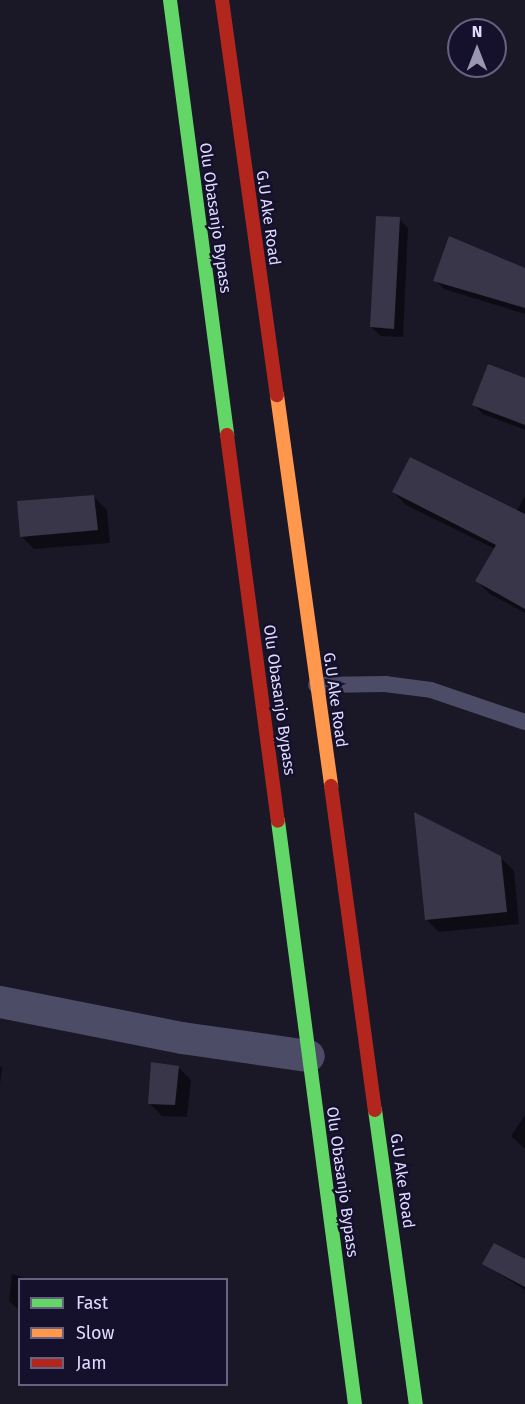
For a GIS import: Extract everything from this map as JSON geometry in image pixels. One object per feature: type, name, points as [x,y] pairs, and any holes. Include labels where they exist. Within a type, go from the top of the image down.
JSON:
[{"type":"main road","name":"Olu Obasanjo Bypass","points":[[170,0],[355,1404]]},
{"type":"main road","name":"G.U Ake Road","points":[[222,0],[416,1404]]},
{"type":"street","points":[[0,1002],[182,1038],[309,1056]]},
{"type":"lane","points":[[316,685],[385,684],[431,690],[525,722]]},
{"type":"building","points":[[376,216],[400,217],[394,329],[370,327]]},
{"type":"building","points":[[449,236],[525,268],[525,308],[433,281]]},
{"type":"building","points":[[488,364],[525,378],[525,425],[472,405]]},
{"type":"building","points":[[410,457],[525,514],[525,609],[475,581],[496,545],[392,492]]},
{"type":"building","points":[[94,495],[98,530],[20,537],[17,501]]},
{"type":"building","points":[[414,812],[501,856],[507,912],[425,920]]},
{"type":"building","points":[[151,1062],[179,1066],[175,1105],[148,1104]]},
{"type":"building","points":[[494,1243],[525,1259],[525,1287],[482,1264]]},
{"type":"traffic: fast","points":[[170,0],[227,435]]},
{"type":"traffic: fast","points":[[278,821],[355,1404]]},
{"type":"traffic: fast","points":[[375,1110],[416,1404]]},
{"type":"traffic: slow","points":[[277,395],[331,786]]},
{"type":"traffic: jam","points":[[222,0],[277,395]]},
{"type":"traffic: jam","points":[[227,435],[278,821]]},
{"type":"traffic: jam","points":[[331,786],[375,1110]]}]
